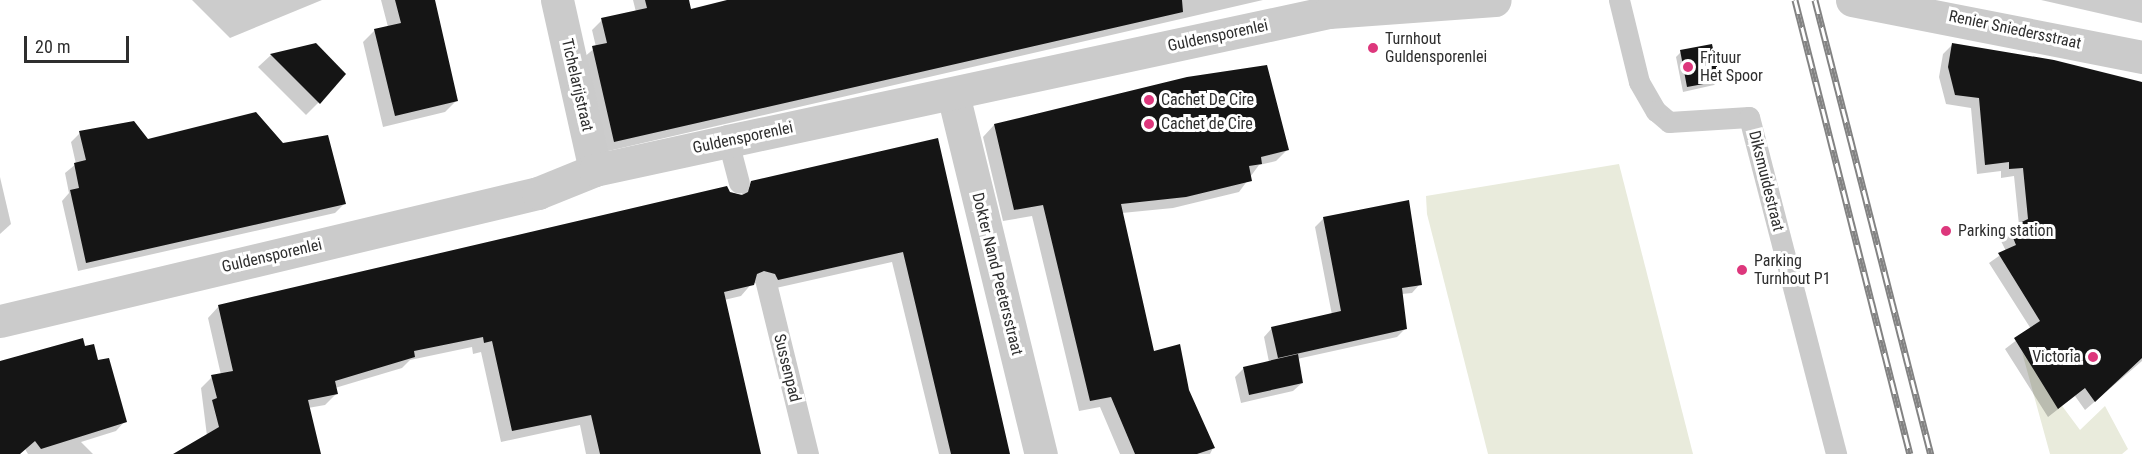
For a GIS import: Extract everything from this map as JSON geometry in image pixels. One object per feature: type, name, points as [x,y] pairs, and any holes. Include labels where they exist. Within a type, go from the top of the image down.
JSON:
[{"type":"street","name":"Tichelarijstraat","points":[[557,0],[595,170]]},
{"type":"street","name":"Guldensporenlei","points":[[0,321],[538,193],[595,170],[728,141],[1329,12],[1495,0]]},
{"type":"street","name":"Renier Sniedersstraat","points":[[1852,0],[1933,13],[2142,57]]},
{"type":"street","name":"Dokter Nand Peetersstraat","points":[[953,94],[1041,454]]},
{"type":"lane","name":"Diksmuidestraat","points":[[1619,0],[1639,82],[1656,111],[1669,122],[1749,117],[1836,454]]},
{"type":"lane","points":[[728,141],[739,183]]},
{"type":"lane","name":"Sussenpad","points":[[766,283],[808,454]]},
{"type":"shaded area","points":[[1619,164],[1693,454],[1488,454],[1427,214],[1426,196]]},
{"type":"shaded area","points":[[2022,352],[2080,430],[2105,406],[2128,449],[2122,454],[2050,454]]},
{"type":"building","points":[[395,0],[435,0],[458,101],[395,116],[374,29],[401,23]]},
{"type":"building","points":[[645,0],[689,0],[691,9],[727,0],[1182,0],[1183,12],[614,142],[592,46],[607,43],[601,18],[647,8]]},
{"type":"building","points":[[316,43],[346,74],[320,104],[270,54]]},
{"type":"building","points":[[1952,43],[2054,60],[2142,82],[2142,358],[2095,402],[2085,388],[2058,409],[2014,338],[2040,321],[1998,253],[2016,245],[2009,228],[2028,219],[2023,168],[2009,169],[2009,162],[1985,165],[1979,98],[1955,95],[1948,67]]},
{"type":"building","points":[[1712,44],[1720,81],[1687,87],[1680,50]]},
{"type":"building","points":[[1267,65],[1289,150],[1261,157],[1262,164],[1249,166],[1252,181],[1186,197],[1121,204],[1154,351],[1180,344],[1189,390],[1215,448],[1197,454],[1135,454],[1111,397],[1090,401],[1043,205],[1014,210],[994,124],[1187,77]]},
{"type":"building","points":[[256,112],[283,143],[328,135],[346,204],[86,263],[70,190],[79,188],[74,163],[86,160],[79,131],[134,121],[148,139]]},
{"type":"building","points":[[938,138],[1010,454],[951,454],[903,252],[778,280],[775,274],[764,271],[757,274],[754,285],[724,292],[761,454],[600,454],[591,415],[512,431],[492,341],[484,343],[483,337],[414,351],[415,357],[335,381],[338,394],[308,400],[321,454],[173,454],[219,427],[212,400],[217,398],[211,375],[233,371],[218,305],[727,186],[730,192],[742,195],[748,192],[751,181]]},
{"type":"building","points":[[1409,200],[1422,285],[1402,288],[1407,329],[1278,358],[1271,327],[1341,311],[1323,217]]},
{"type":"building","points":[[83,338],[85,346],[94,344],[98,360],[109,358],[127,422],[41,449],[35,441],[20,454],[0,454],[0,361]]},
{"type":"building","points":[[1298,354],[1303,383],[1249,395],[1243,367]]},
{"type":"railway","points":[[1795,0],[1910,454]]},
{"type":"railway","points":[[1815,0],[1931,454]]},
{"type":"place","name":"Turnhout Guldensporenlei","points":[[1373,48]]},
{"type":"place","name":"Frituur Het Spoor","points":[[1688,67]]},
{"type":"place","name":"Cachet De Cire","points":[[1149,100]]},
{"type":"place","name":"Cachet de Cire","points":[[1149,124]]},
{"type":"place","name":"Parking station","points":[[1946,231]]},
{"type":"place","name":"Parking Turnhout P1","points":[[1742,270]]},
{"type":"place","name":"Victoria","points":[[2093,357]]}]
